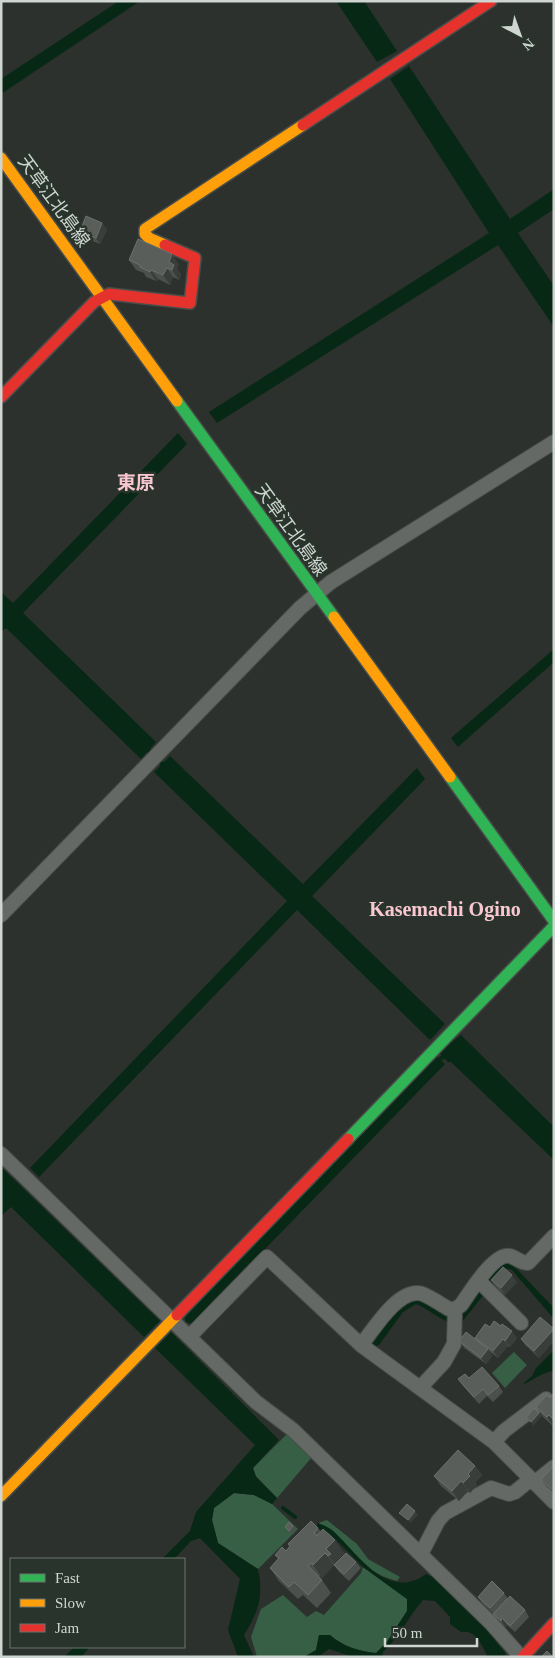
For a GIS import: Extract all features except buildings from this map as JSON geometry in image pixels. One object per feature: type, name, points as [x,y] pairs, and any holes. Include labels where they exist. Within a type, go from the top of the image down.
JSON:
[{"type":"street","points":[[1,397],[94,302],[102,297],[109,294],[190,302],[195,258],[149,238],[145,234],[145,229],[491,1]]},
{"type":"street","name":"天草江北島線","points":[[1,158],[554,921]]},
{"type":"street","points":[[1,915],[300,608],[316,594],[331,582],[554,442]]},
{"type":"street","points":[[1,1496],[554,926]]},
{"type":"street","points":[[1,1154],[256,1402],[293,1430],[491,1623],[522,1657],[554,1623]]},
{"type":"street","points":[[420,1388],[444,1362],[454,1344],[455,1317],[461,1305],[492,1264],[504,1256],[510,1256],[522,1263],[528,1264],[554,1236]]},
{"type":"street","points":[[189,1337],[267,1257],[362,1345],[494,1442],[554,1502]]},
{"type":"street","points":[[478,1281],[521,1323]]},
{"type":"street","points":[[362,1345],[392,1306],[405,1295],[419,1292],[450,1309],[455,1317]]},
{"type":"street","points":[[494,1442],[504,1431],[546,1399]]},
{"type":"street","points":[[421,1554],[438,1521],[445,1514],[490,1488],[509,1494],[514,1492],[526,1483],[538,1480],[554,1467]]},
{"type":"shaded area","points":[[119,1],[140,1],[1,94],[1,79]]},
{"type":"shaded area","points":[[336,1],[364,1],[397,51],[377,62]]},
{"type":"shaded area","points":[[409,66],[510,219],[554,189],[554,209],[518,233],[554,286],[554,327],[498,245],[217,423],[209,412],[489,233],[390,79]]},
{"type":"shaded area","points":[[178,433],[187,444],[23,613],[156,742],[141,759],[6,628],[1,632],[1,592],[13,603]]},
{"type":"shaded area","points":[[554,649],[554,662],[458,747],[451,738]]},
{"type":"shaded area","points":[[170,756],[303,884],[417,768],[425,779],[312,896],[445,1024],[430,1040],[297,910],[39,1177],[30,1168],[287,901],[154,772]]},
{"type":"shaded area","points":[[461,1035],[554,1127],[554,1160],[451,1062],[448,1062],[438,1052]]},
{"type":"shaded area","points":[[436,1055],[445,1064],[192,1324],[186,1322],[184,1316]]},
{"type":"shaded area","points":[[1,1167],[160,1321],[144,1337],[11,1207],[1,1216]]},
{"type":"shaded area","points":[[506,1262],[513,1265],[554,1308],[554,1319],[512,1270],[505,1268],[462,1322],[451,1323],[445,1321],[416,1304],[403,1312],[379,1345],[375,1347],[372,1344],[396,1312],[410,1301],[423,1300],[431,1303],[449,1317],[461,1316],[492,1273]]},
{"type":"shaded area","points":[[171,1332],[279,1440],[253,1468],[256,1477],[277,1498],[272,1504],[254,1495],[234,1493],[214,1508],[212,1520],[218,1543],[258,1569],[260,1596],[256,1612],[244,1635],[254,1657],[238,1657],[228,1630],[240,1579],[200,1538],[191,1541],[175,1558],[163,1558],[190,1531],[196,1512],[255,1445],[155,1348]]},
{"type":"shaded area","points":[[554,1350],[554,1371],[542,1374],[522,1385],[532,1376],[536,1368]]},
{"type":"shaded area","points":[[514,1352],[527,1365],[505,1388],[492,1373]]},
{"type":"shaded area","points":[[288,1433],[312,1457],[277,1498],[256,1476],[253,1468]]},
{"type":"shaded area","points":[[234,1493],[254,1495],[272,1504],[298,1529],[258,1569],[218,1543],[212,1520],[214,1508]]},
{"type":"shaded area","points":[[327,1520],[357,1544],[368,1559],[400,1577],[397,1581],[380,1575],[369,1568],[338,1537],[318,1523]]},
{"type":"shaded area","points":[[318,1523],[332,1530],[368,1566],[389,1580],[400,1582],[412,1581],[426,1574],[433,1577],[486,1629],[506,1654],[503,1657],[488,1657],[475,1636],[471,1633],[461,1632],[450,1624],[450,1617],[435,1601],[423,1600],[383,1652],[382,1657],[353,1657],[329,1649],[318,1657],[304,1657],[316,1650],[319,1635],[330,1635],[352,1648],[376,1653],[387,1642],[407,1611],[407,1599],[363,1567],[329,1533],[316,1528]]},
{"type":"shaded area","points":[[363,1567],[407,1599],[407,1611],[387,1642],[376,1653],[352,1648],[330,1635],[319,1635],[316,1650],[304,1657],[257,1657],[251,1637],[261,1609],[283,1595],[307,1617],[316,1611],[324,1615],[361,1573]]},
{"type":"shaded area","points":[[73,1648],[89,1648],[81,1657],[64,1657]]},
{"type":"waterway","points":[[148,750],[162,764]]},
{"type":"waterway","points":[[283,1508],[295,1517]]},
{"type":"traffic: fast","points":[[177,401],[334,617]]},
{"type":"traffic: fast","points":[[450,777],[554,921]]},
{"type":"traffic: fast","points":[[348,1139],[554,926]]},
{"type":"traffic: slow","points":[[165,245],[149,238],[145,234],[145,229],[303,125]]},
{"type":"traffic: slow","points":[[1,158],[177,401]]},
{"type":"traffic: slow","points":[[334,617],[450,777]]},
{"type":"traffic: slow","points":[[1,1496],[177,1315]]},
{"type":"traffic: jam","points":[[303,125],[491,1]]},
{"type":"traffic: jam","points":[[1,397],[94,302],[109,294],[190,303],[195,258],[165,245]]},
{"type":"traffic: jam","points":[[177,1315],[348,1139]]},
{"type":"traffic: jam","points":[[523,1657],[554,1623]]},
{"type":"district","name":"東原","points":[[136,482]]},
{"type":"district","name":"Kasemachi Ogino","points":[[445,909]]}]
